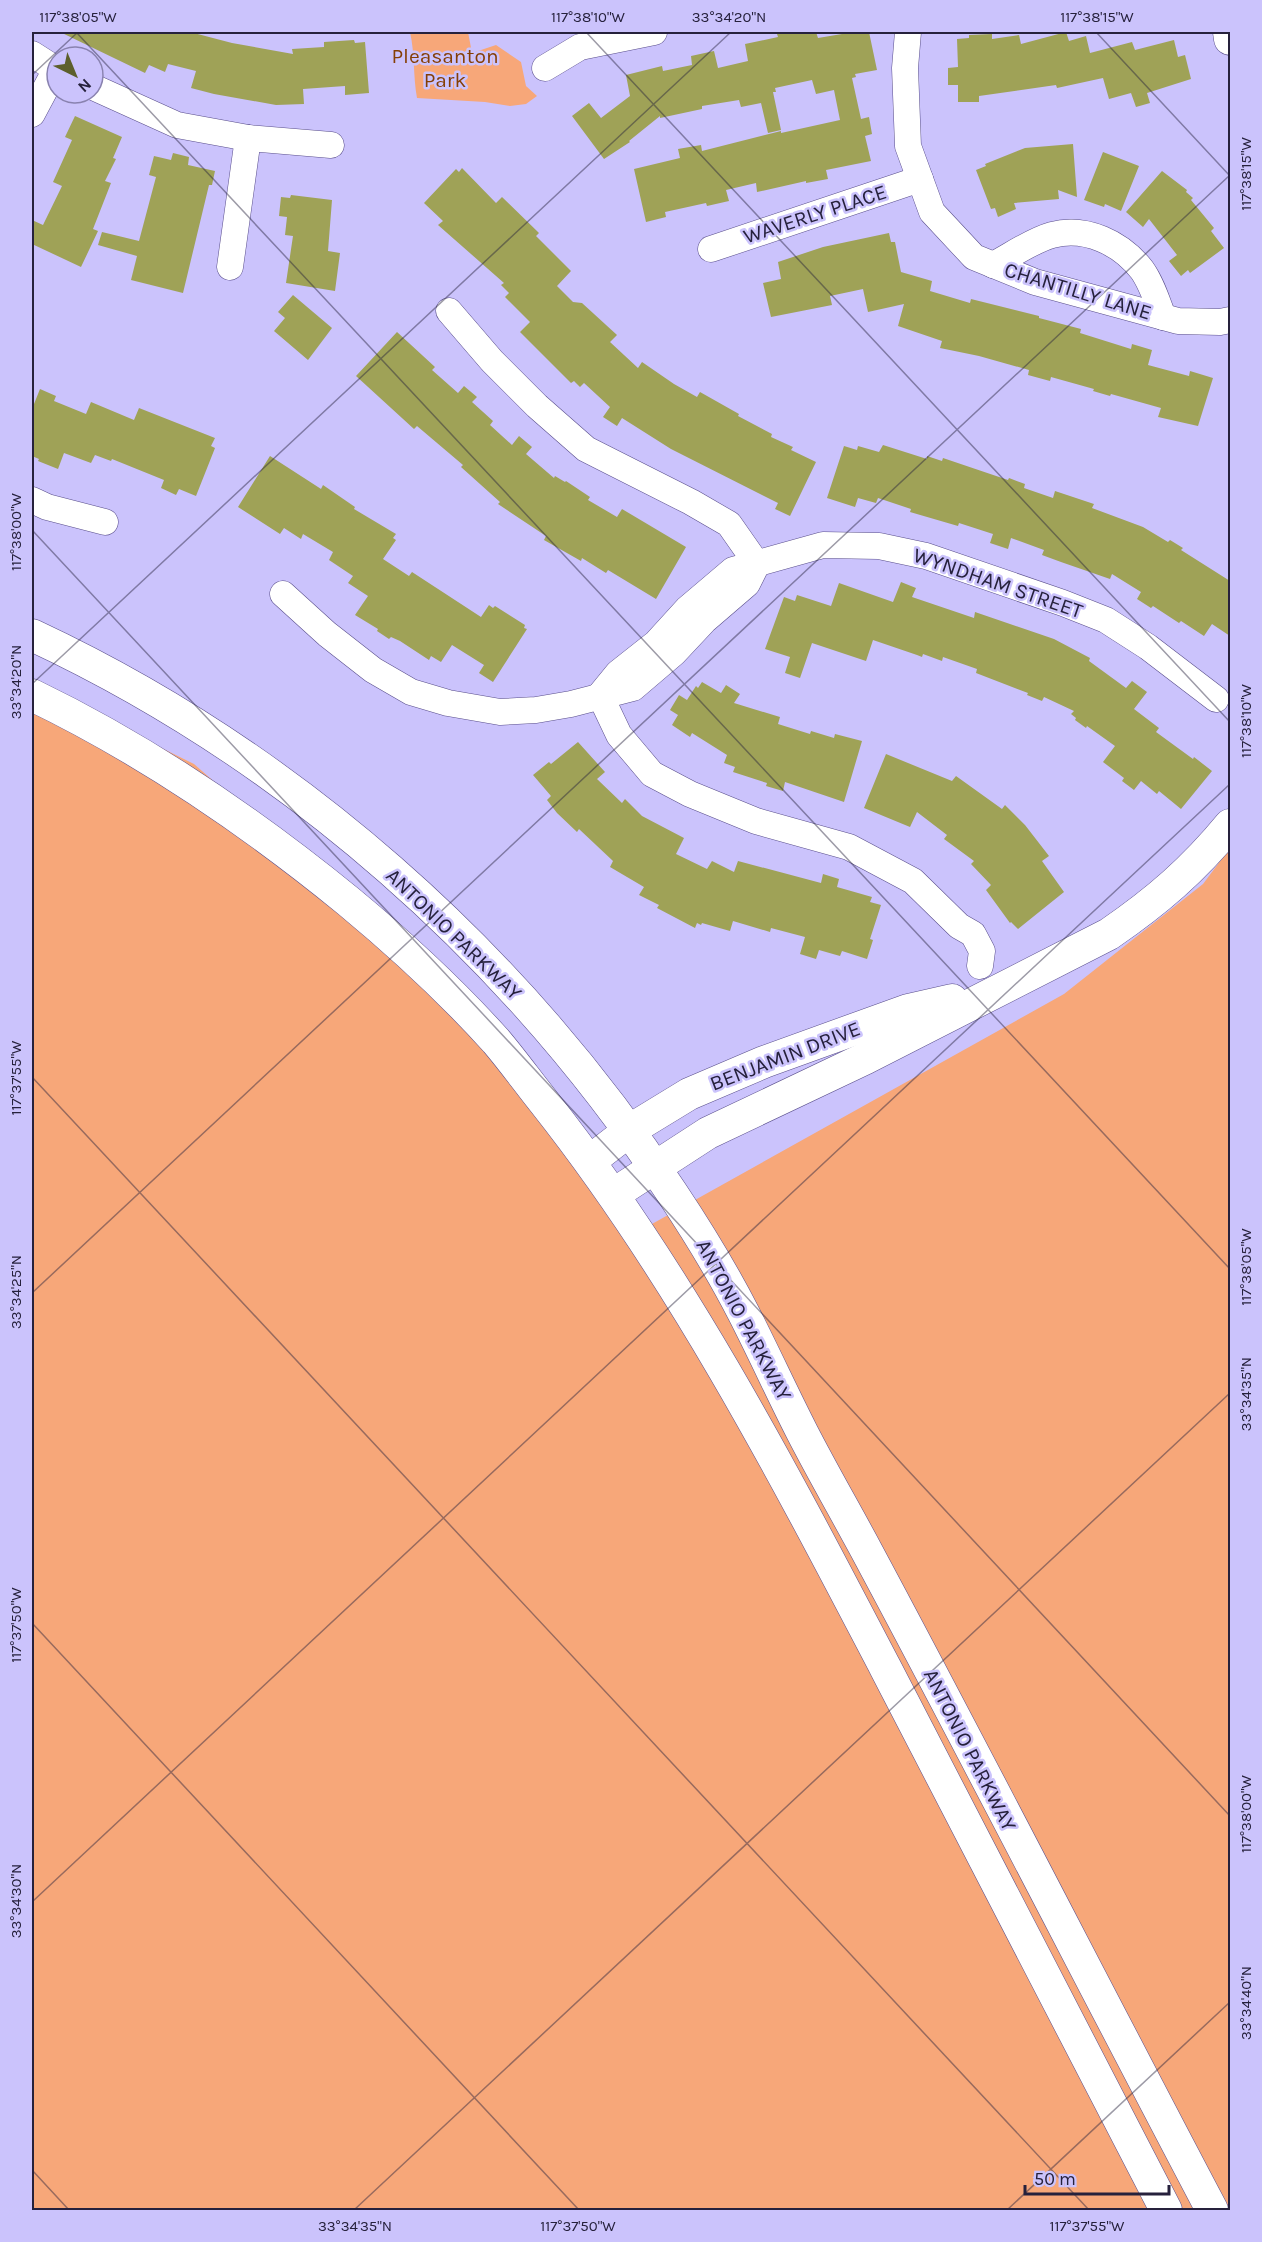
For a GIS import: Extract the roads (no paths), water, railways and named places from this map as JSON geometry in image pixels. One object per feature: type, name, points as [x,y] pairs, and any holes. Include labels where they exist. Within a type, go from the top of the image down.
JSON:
[{"type":"main road","points":[[1228,32],[1230,39]]},
{"type":"main road","name":"ANTONIO PARKWAY","points":[[32,635],[165,706],[242,754],[334,824],[430,906],[502,976],[576,1061],[630,1130],[700,1238],[742,1311],[802,1431],[1212,2211]]},
{"type":"main road","name":"ANTONIO PARKWAY","points":[[32,695],[132,748],[200,790],[282,848],[395,940],[496,1042],[590,1161],[681,1297],[808,1520],[1166,2211]]},
{"type":"main road","name":"BENJAMIN DRIVE","points":[[590,1161],[630,1130],[689,1094],[764,1062],[1109,934],[1178,882],[1230,825]]},
{"type":"main road","name":"BENJAMIN DRIVE","points":[[614,1194],[708,1133],[866,1058],[989,978]]},
{"type":"street","points":[[545,68],[580,47],[654,32]]},
{"type":"street","name":"CHANTILLY LANE","points":[[908,32],[904,68],[908,146],[932,212],[974,257],[1035,282],[1178,321],[1220,322],[1230,320]]},
{"type":"street","points":[[32,54],[45,62]]},
{"type":"street","points":[[32,114],[45,90]]},
{"type":"street","points":[[105,93],[177,126],[248,138],[331,145]]},
{"type":"street","points":[[230,267],[248,138]]},
{"type":"street","name":"WAVERLY PLACE","points":[[711,249],[920,179]]},
{"type":"street","name":"CHANTILLY LANE","points":[[993,265],[1052,235],[1093,234],[1110,242],[1129,256],[1142,271],[1163,317]]},
{"type":"street","points":[[283,594],[327,634],[373,670],[411,692],[448,704],[500,712],[536,710],[571,704],[633,687],[674,653],[704,621],[747,584],[757,564],[729,524],[691,502],[586,449],[537,406],[492,361],[449,311]]},
{"type":"street","points":[[32,500],[47,507],[105,522]]},
{"type":"street","name":"WYNDHAM STREET","points":[[757,564],[823,545],[879,546],[926,556],[1106,620],[1148,647],[1216,699]]},
{"type":"street","points":[[600,695],[619,735],[652,774],[690,794],[756,821],[849,847],[913,881],[959,926],[958,941],[967,959],[989,978]]},
{"type":"park label","name":"Pleasanton Park","points":[[445,68]]}]
